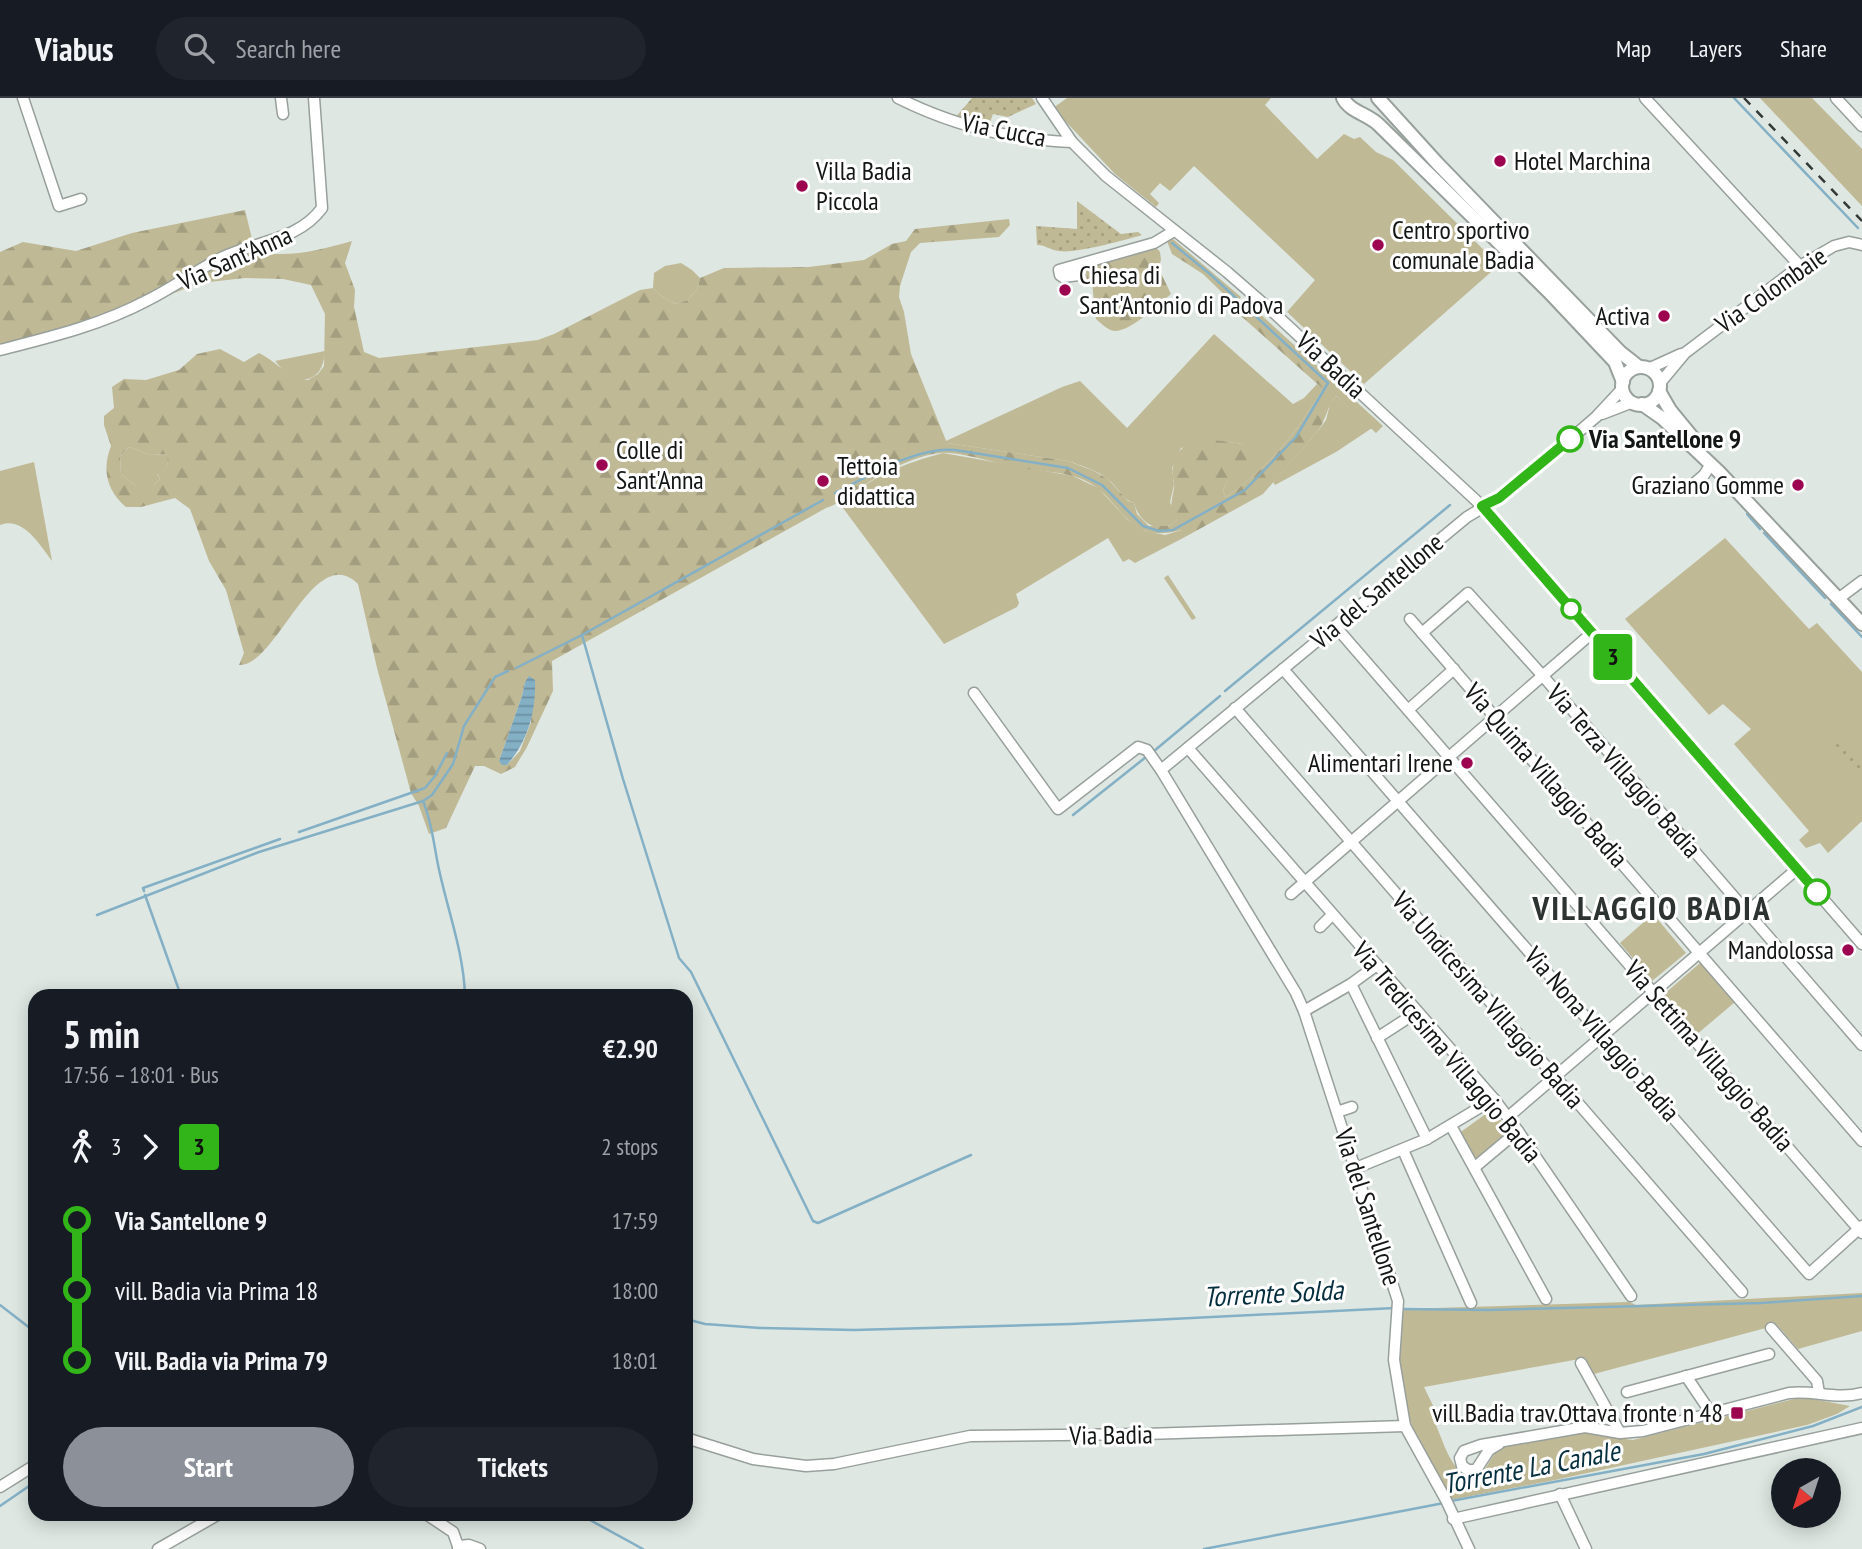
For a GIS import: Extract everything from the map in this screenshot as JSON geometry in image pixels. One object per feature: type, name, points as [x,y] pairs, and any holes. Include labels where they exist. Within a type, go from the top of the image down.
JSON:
[{"type":"main road","points":[[1343,98],[1350,108],[1373,119],[1394,138],[1549,292],[1615,362],[1625,394],[1662,418],[1715,468],[1862,624]]},
{"type":"main road","points":[[1360,111],[1369,108],[1377,98],[1620,352],[1656,374],[1670,410],[1715,468]]},
{"type":"main road","points":[[1623,385],[1627,374],[1644,368]]},
{"type":"main road","points":[[1638,403],[1651,402],[1660,387]]},
{"type":"street","points":[[23,98],[59,206],[81,199]]},
{"type":"street","points":[[281,98],[283,114]]},
{"type":"street","name":"Via Sant'Anna","points":[[0,349],[74,332],[107,319],[148,300],[226,256],[290,235],[313,221],[322,208],[314,98]]},
{"type":"street","name":"Via Cucca","points":[[898,98],[940,116],[997,134],[1072,142]]},
{"type":"street","name":"Via Badia","points":[[1042,98],[1072,142],[1120,190],[1227,272],[1273,312],[1482,506],[1862,944]]},
{"type":"street","points":[[1646,98],[1800,267]]},
{"type":"street","points":[[1836,98],[1860,120]]},
{"type":"street","points":[[1079,275],[1063,277],[1059,270],[1154,243],[1174,231]]},
{"type":"street","name":"Via Colombaie","points":[[1644,368],[1685,353],[1800,267],[1834,246],[1849,242],[1862,245]]},
{"type":"street","name":"Via Colombaie","points":[[1660,387],[1685,353]]},
{"type":"street","name":"Via del Santellone","points":[[1161,770],[1482,506],[1499,498],[1596,417],[1623,385]]},
{"type":"street","name":"Via del Santellone","points":[[1596,417],[1613,408],[1638,403]]},
{"type":"street","points":[[1689,488],[1715,468]]},
{"type":"street","points":[[1838,599],[1862,581]]},
{"type":"street","name":"Via Terza Villaggio Badia","points":[[1422,632],[1468,593],[1862,1045]]},
{"type":"street","name":"Via Quinta Villaggio Badia","points":[[1410,619],[1862,1140]]},
{"type":"street","name":"Via Settima Villaggio Badia","points":[[1335,626],[1861,1229]]},
{"type":"street","points":[[1291,894],[1592,634]]},
{"type":"street","name":"Via Nona Villaggio Badia","points":[[1283,669],[1809,1274],[1861,1229]]},
{"type":"street","points":[[1408,710],[1454,669]]},
{"type":"street","name":"Via del Santellone","points":[[974,693],[1058,809],[1138,747],[1147,750],[1296,993],[1398,1301],[1394,1360],[1405,1426]]},
{"type":"street","name":"Via Undicesima Villaggio Badia","points":[[1235,708],[1742,1292]]},
{"type":"street","name":"Via Tredicesima Villaggio Badia","points":[[1188,748],[1494,1099],[1631,1296]]},
{"type":"street","points":[[1508,1117],[1797,869]]},
{"type":"street","name":"Via Tredicesima Villaggio Badia","points":[[1320,927],[1332,915]]},
{"type":"street","points":[[1304,1011],[1351,985],[1377,965]]},
{"type":"street","points":[[1351,985],[1427,1139]]},
{"type":"street","points":[[1377,1038],[1417,1012]]},
{"type":"street","points":[[1356,1168],[1427,1139],[1494,1099]]},
{"type":"street","name":"Via del Santellone","points":[[1337,1112],[1352,1107]]},
{"type":"street","points":[[1451,1126],[1546,1299]]},
{"type":"street","points":[[1475,1167],[1518,1130]]},
{"type":"street","points":[[1404,1150],[1471,1303]]},
{"type":"street","points":[[1771,1328],[1817,1381],[1819,1394]]},
{"type":"street","points":[[1627,1392],[1769,1354]]},
{"type":"street","points":[[1581,1363],[1620,1433]]},
{"type":"street","points":[[1686,1376],[1711,1413]]},
{"type":"street","points":[[1499,1444],[1492,1447],[1476,1470],[1468,1470],[1462,1466],[1461,1454],[1481,1445],[1585,1427],[1620,1433],[1643,1431],[1803,1391],[1835,1397],[1862,1393]]},
{"type":"street","points":[[1405,1426],[1469,1549]]},
{"type":"street","name":"Via Badia","points":[[693,1440],[753,1459],[806,1466],[835,1464],[970,1436],[1405,1426]]},
{"type":"street","points":[[1449,1510],[1560,1494],[1862,1428]]},
{"type":"street","points":[[1471,1449],[1480,1453],[1482,1461]]},
{"type":"street","points":[[0,1487],[28,1469]]},
{"type":"street","points":[[1560,1494],[1586,1549]]},
{"type":"street","points":[[158,1549],[207,1521]]},
{"type":"street","points":[[436,1521],[453,1532],[458,1548],[469,1545],[480,1549]]},
{"type":"green space","points":[[972,98],[1032,98],[1036,104],[1008,117],[993,114],[988,128],[955,118]]},
{"type":"green space","name":"Centro sportivo comunale Badia","points":[[1067,98],[1271,98],[1265,105],[1317,159],[1344,134],[1354,139],[1360,137],[1376,152],[1393,160],[1499,265],[1364,384],[1287,312],[1315,280],[1194,166],[1170,191],[1160,183],[1150,194],[1159,203],[1156,207],[1115,174],[1053,108]]},
{"type":"green space","points":[[1760,98],[1812,98],[1862,149],[1862,206]]},
{"type":"green space","points":[[1077,201],[1121,234],[1138,232],[1142,235],[1100,246],[1066,251],[1037,245],[1036,226],[1077,229]]},
{"type":"green space","points":[[245,210],[255,251],[291,254],[352,241],[345,263],[355,290],[354,307],[364,352],[379,358],[538,340],[640,290],[653,288],[675,304],[688,300],[698,287],[700,278],[724,268],[809,267],[864,260],[892,244],[906,241],[915,229],[1009,219],[1010,225],[999,237],[920,243],[911,252],[900,286],[899,297],[911,354],[947,443],[1068,461],[1108,479],[1128,501],[1134,503],[1137,514],[1149,526],[1169,526],[1177,520],[1172,508],[1173,467],[1177,455],[1185,446],[1207,434],[1216,440],[1243,444],[1250,457],[1249,462],[1227,481],[1223,491],[1226,497],[1269,462],[1302,421],[1323,389],[1232,308],[1238,308],[1246,301],[1383,426],[1376,433],[1336,396],[1318,431],[1263,494],[1185,537],[1181,530],[1148,532],[1136,526],[1097,488],[1068,475],[949,453],[907,462],[552,661],[553,691],[515,767],[501,774],[484,766],[475,766],[446,828],[429,834],[411,793],[377,668],[358,584],[342,575],[326,578],[311,591],[267,647],[253,660],[239,665],[244,653],[226,590],[209,561],[190,509],[175,498],[141,507],[126,507],[114,494],[108,479],[107,463],[111,446],[104,416],[114,408],[112,387],[124,379],[146,380],[179,370],[197,354],[220,349],[244,362],[259,353],[297,380],[308,380],[318,374],[324,366],[325,314],[311,285],[283,279],[245,278],[200,283],[125,312],[0,347],[0,252],[23,242],[76,251],[132,233]],"holes":[[[129,447],[151,455],[168,454],[167,467],[157,473],[160,479],[153,486],[136,486],[121,474],[120,456]],[[525,682],[531,722],[520,751],[507,765],[499,761]]]},
{"type":"green space","points":[[1173,239],[1241,297],[1237,303],[1233,303],[1203,274],[1172,254],[1167,241]]},
{"type":"green space","points":[[1153,244],[1160,252],[1158,267],[1171,294],[1129,327],[1115,331],[1105,327],[1096,319],[1092,283],[1087,282],[1085,263]]},
{"type":"green space","points":[[681,263],[700,278],[698,287],[688,300],[675,304],[653,288],[654,273],[665,266]]},
{"type":"green space","points":[[1214,334],[1293,404],[1304,398],[1317,384],[1323,389],[1302,421],[1269,462],[1226,497],[1223,491],[1235,472],[1243,444],[1215,440],[1181,448],[1172,468],[1174,485],[1170,502],[1177,520],[1170,525],[1151,525],[1140,516],[1134,503],[1109,480],[1068,461],[946,441],[1080,381],[1127,428]]},
{"type":"green space","points":[[325,351],[318,372],[304,380],[297,381],[275,361]]},
{"type":"green space","points":[[1336,396],[1372,428],[1336,452],[1275,485],[1273,482],[1326,420],[1330,404]]},
{"type":"green space","points":[[129,447],[151,455],[169,454],[167,467],[157,474],[160,479],[153,486],[136,486],[121,474],[120,456]]},
{"type":"green space","points":[[943,453],[1073,476],[1098,488],[1128,520],[1145,531],[1165,535],[1182,530],[1185,537],[1135,563],[1129,559],[1123,562],[1108,538],[1016,594],[1019,603],[1017,607],[944,644],[840,504],[863,486],[889,472]]},
{"type":"green space","points":[[34,462],[52,561],[23,528],[8,523],[0,525],[0,471]]},
{"type":"green space","points":[[1725,538],[1809,629],[1817,623],[1862,672],[1862,821],[1828,853],[1820,843],[1806,848],[1799,840],[1809,831],[1734,744],[1751,729],[1723,704],[1709,715],[1625,619]]},
{"type":"green space","points":[[1168,575],[1196,618],[1192,620],[1164,578]]},
{"type":"green space","points":[[1840,740],[1862,767],[1862,773],[1832,749],[1834,742]]},
{"type":"green space","points":[[1653,914],[1686,953],[1652,981],[1620,943]]},
{"type":"green space","points":[[1700,963],[1735,1002],[1696,1035],[1662,996]]},
{"type":"green space","points":[[1493,1112],[1507,1127],[1508,1132],[1474,1161],[1458,1134],[1487,1113]]},
{"type":"green space","points":[[1862,1293],[1862,1331],[1798,1349],[1777,1325],[1594,1374],[1585,1358],[1424,1387],[1440,1420],[1435,1423],[1448,1454],[1457,1468],[1469,1476],[1485,1469],[1498,1448],[1584,1432],[1633,1440],[1802,1397],[1850,1406],[1807,1425],[1450,1500],[1417,1438],[1405,1404],[1400,1363],[1402,1309],[1629,1302],[1636,1305]]},
{"type":"water","points":[[529,676],[535,680],[529,726],[514,756],[507,765],[502,765],[499,761]]},
{"type":"waterway","points":[[1734,98],[1858,228]]},
{"type":"waterway","points":[[1172,243],[1211,275],[1328,383]]},
{"type":"waterway","points":[[835,493],[909,457],[940,450],[955,450],[1068,468],[1102,485],[1143,526],[1159,531],[1173,530],[1245,490],[1296,437],[1328,383]]},
{"type":"waterway","points":[[516,668],[582,635],[823,500]]},
{"type":"waterway","points":[[1225,691],[1450,505]]},
{"type":"waterway","points":[[1747,514],[1760,529]]},
{"type":"waterway","points":[[1764,533],[1825,598]]},
{"type":"waterway","points":[[1831,604],[1862,637]]},
{"type":"waterway","points":[[582,635],[623,779],[679,958],[691,972],[813,1221],[818,1223],[971,1155]]},
{"type":"waterway","points":[[97,915],[259,852],[423,801],[432,795],[453,764],[464,726],[495,677],[508,671]]},
{"type":"waterway","points":[[1154,751],[1220,696]]},
{"type":"waterway","points":[[299,832],[425,788],[447,753]]},
{"type":"waterway","points":[[1073,815],[1146,757]]},
{"type":"waterway","points":[[423,801],[459,950],[465,989]]},
{"type":"waterway","points":[[144,891],[143,888],[280,839]]},
{"type":"waterway","points":[[145,895],[179,989]]},
{"type":"waterway","name":"Torrente Solda","points":[[1402,1309],[1488,1310],[1761,1303],[1862,1296]]},
{"type":"waterway","name":"Torrente Solda","points":[[0,1305],[28,1327]]},
{"type":"waterway","name":"Torrente Solda","points":[[693,1321],[760,1328],[854,1330],[1071,1324],[1395,1308]]},
{"type":"waterway","name":"Torrente La Canale","points":[[1451,1501],[1704,1454],[1813,1426],[1862,1407]]},
{"type":"waterway","name":"Torrente La Canale","points":[[0,1506],[28,1487]]},
{"type":"waterway","name":"Torrente La Canale","points":[[1204,1549],[1444,1503]]},
{"type":"waterway","name":"Torrente La Canale","points":[[592,1521],[643,1549]]},
{"type":"railway","points":[[1744,98],[1862,221]]},
{"type":"bus line","name":"3","points":[[1570,439],[1499,498],[1482,506],[1817,892]]},
{"type":"place","name":"Hotel Marchina","points":[[1500,161]]},
{"type":"place","name":"Villa Badia Piccola","points":[[802,186]]},
{"type":"place","name":"Centro sportivo comunale Badia","points":[[1378,245]]},
{"type":"place","name":"Chiesa di Sant'Antonio di Padova","points":[[1065,290]]},
{"type":"place","name":"Activa","points":[[1664,316]]},
{"type":"place","name":"Via Santellone 9","points":[[1570,439]]},
{"type":"place","name":"Colle di Sant'Anna","points":[[602,465]]},
{"type":"place","name":"Tettoia didattica","points":[[823,481]]},
{"type":"place","name":"Graziano Gomme","points":[[1798,485]]},
{"type":"place","name":"Alimentari Irene","points":[[1467,763]]},
{"type":"place","name":"Mandolossa","points":[[1848,950]]},
{"type":"place","name":"vill.Badia trav.Ottava fronte n 48","points":[[1737,1413]]},
{"type":"district","name":"VILLAGGIO BADIA","points":[[1652,908]]}]
